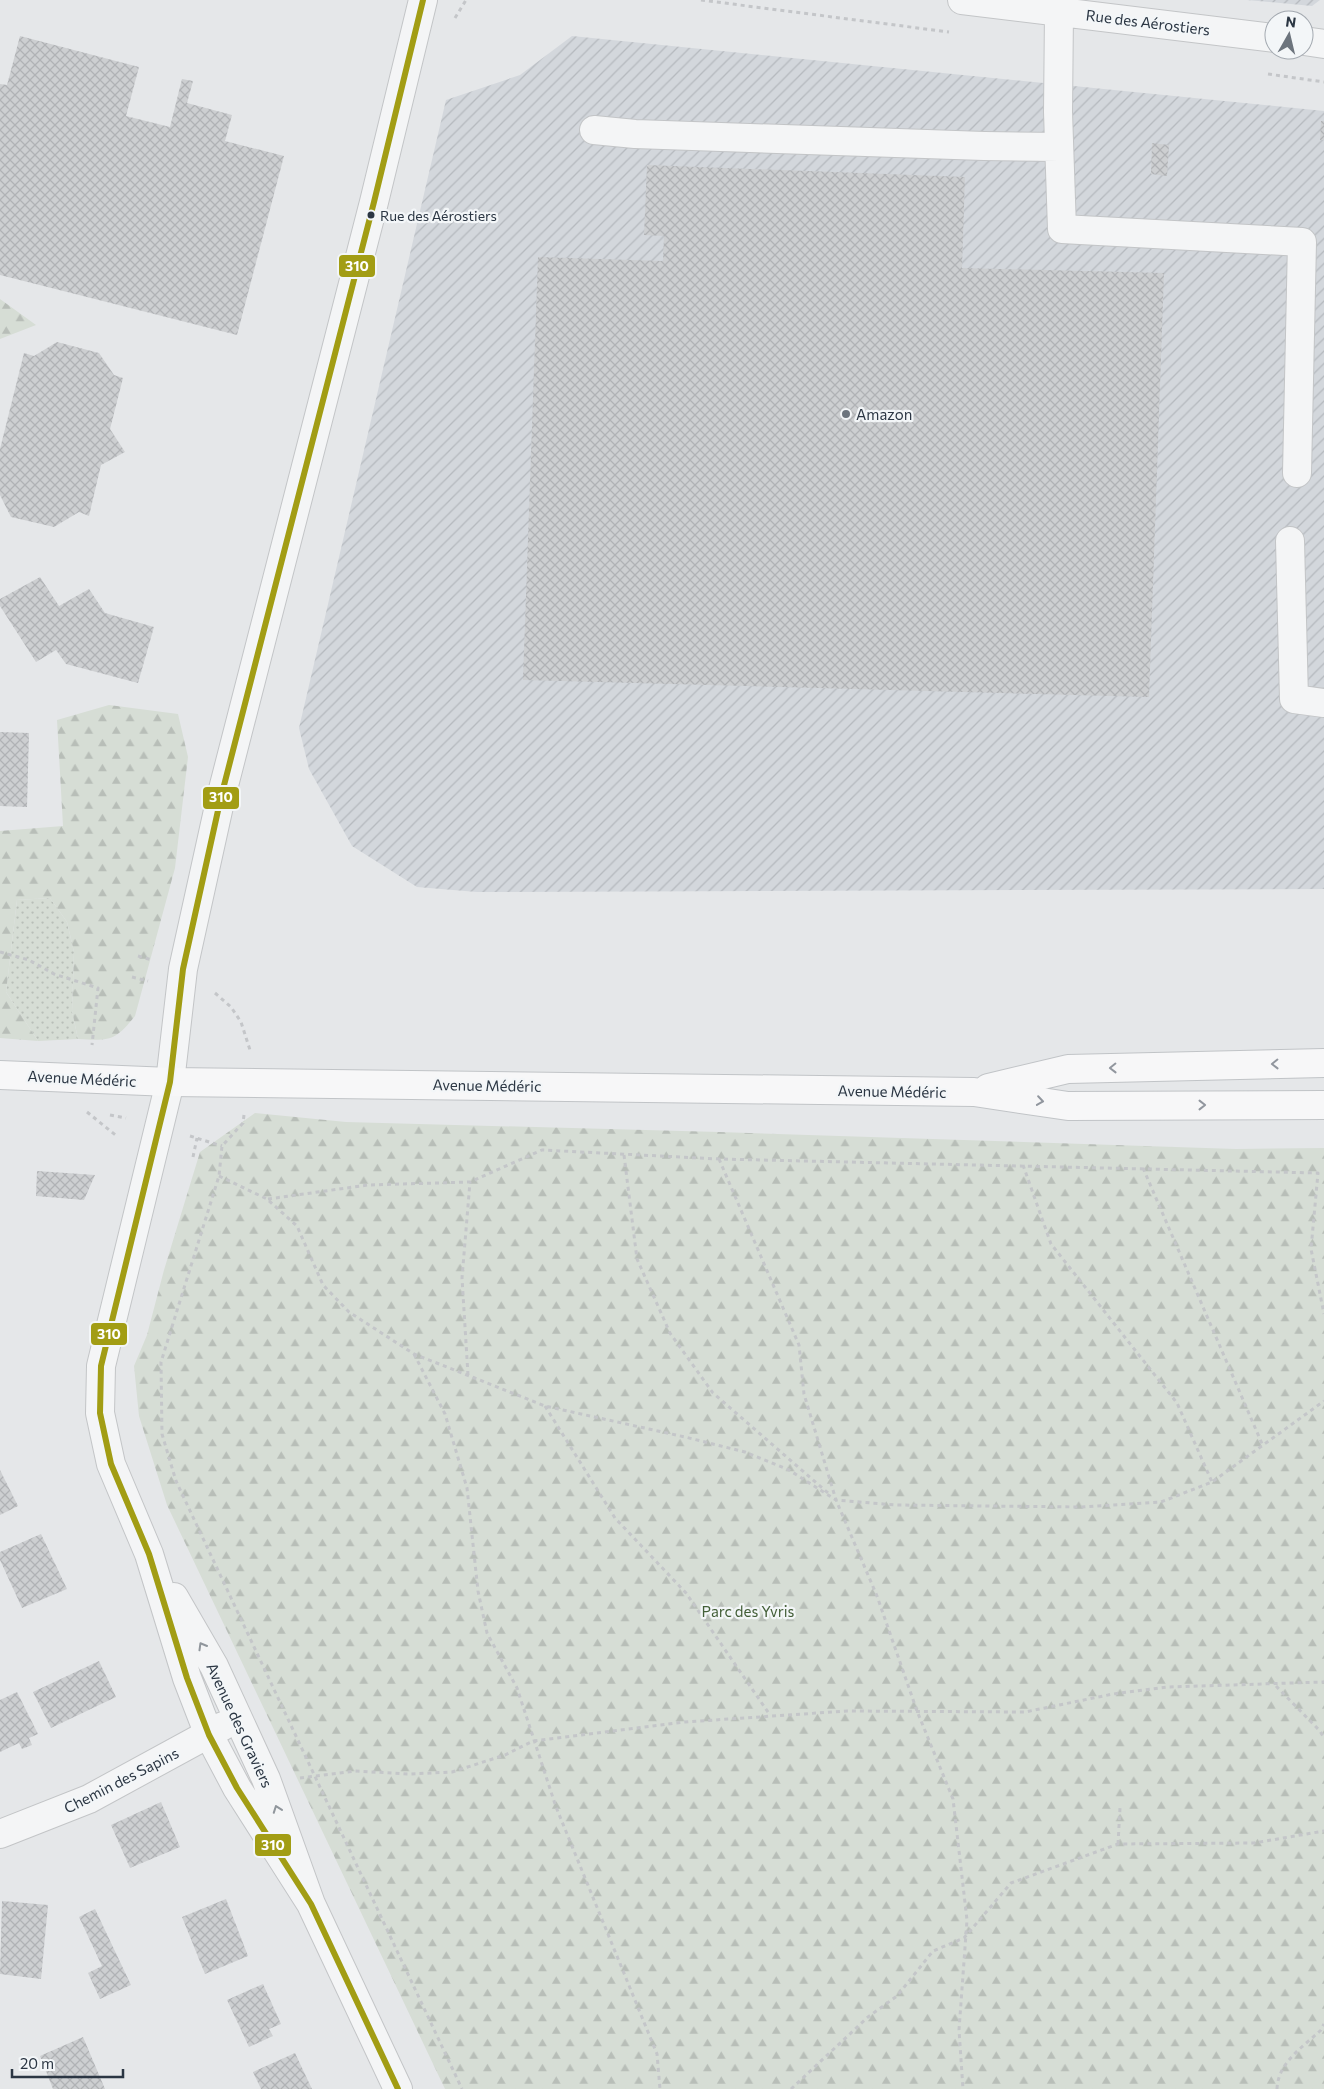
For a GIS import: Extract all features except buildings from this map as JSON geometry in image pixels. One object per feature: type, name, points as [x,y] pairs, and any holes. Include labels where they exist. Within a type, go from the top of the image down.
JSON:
[{"type":"main road","points":[[974,1092],[1068,1069],[1324,1063]]},
{"type":"main road","name":"Avenue Médéric","points":[[0,1075],[251,1084],[263,1082],[974,1092]]},
{"type":"main road","points":[[974,1092],[1068,1106],[1324,1105]]},
{"type":"street","name":"Avenue des Graviers","points":[[312,1904],[237,1788],[209,1735],[187,1678],[149,1554],[112,1464],[100,1413],[101,1366],[170,1082],[184,969],[221,797],[423,0]]},
{"type":"street","name":"Rue des Aérostiers","points":[[962,0],[1264,37]]},
{"type":"street","points":[[1059,12],[1059,147],[1062,229],[1302,242],[1297,473]]},
{"type":"street","points":[[594,130],[635,134],[1059,147]]},
{"type":"street","points":[[1290,541],[1294,699],[1324,702]]},
{"type":"street","name":"Avenue des Graviers","points":[[149,1554],[214,1666],[266,1779],[312,1904],[398,2089]]},
{"type":"street","name":"Chemin des Sapins","points":[[0,1834],[89,1799],[238,1718]]},
{"type":"path","points":[[453,20],[466,0]]},
{"type":"path","points":[[0,952],[29,960],[54,974],[98,988],[92,1045]]},
{"type":"path","points":[[138,956],[156,961]]},
{"type":"path","points":[[213,989],[216,996],[231,1008],[241,1022],[250,1053],[251,1084],[243,1123],[222,1146],[219,1176],[161,1362],[162,1434],[176,1481],[462,2089]]},
{"type":"path","points":[[87,1112],[118,1137]]},
{"type":"path","points":[[193,1157],[197,1138],[222,1146]]},
{"type":"path","points":[[267,1199],[368,1185],[470,1182],[542,1150],[719,1159],[1318,1173],[1311,1249],[1324,1314]]},
{"type":"path","points":[[624,1155],[637,1259],[670,1333],[713,1393],[836,1500]]},
{"type":"path","points":[[719,1159],[798,1345],[804,1394],[836,1500],[877,1596],[917,1711],[953,1799],[967,1920],[964,1938],[959,2030],[963,2089]]},
{"type":"path","points":[[1023,1165],[1051,1244],[1177,1403],[1212,1482]]},
{"type":"path","points":[[1143,1168],[1263,1446]]},
{"type":"path","points":[[219,1176],[267,1199],[297,1226],[323,1285],[349,1312],[414,1354],[545,1406],[685,1436],[745,1452],[789,1470],[836,1500],[895,1505],[1081,1506],[1161,1502],[1212,1482],[1324,1401]]},
{"type":"path","points":[[468,1375],[462,1278],[470,1182]]},
{"type":"path","points":[[414,1354],[445,1414],[467,1488],[478,1591],[487,1633],[517,1688],[553,1799],[582,1876],[611,1940],[657,2054],[660,2089]]},
{"type":"path","points":[[545,1406],[615,1518],[686,1593],[771,1715]]},
{"type":"path","points":[[316,1777],[355,1771],[408,1774],[452,1772],[505,1754],[533,1741],[643,1726],[771,1715],[917,1711],[1025,1712],[1113,1694],[1168,1687],[1324,1682]]},
{"type":"path","points":[[1275,1685],[1320,1731],[1324,1738]]},
{"type":"path","points":[[1118,1844],[1120,1808]]},
{"type":"path","points":[[791,2089],[868,2017],[897,1996],[933,1951],[964,1938],[1011,1883],[1118,1844],[1254,1843],[1324,1831]]},
{"type":"path","points":[[1277,2089],[1277,2082],[1283,2065],[1321,2030],[1324,2024]]},
{"type":"shaded area","points":[[1247,0],[1320,0],[1312,6]]},
{"type":"shaded area","points":[[572,36],[1324,111],[1324,889],[477,892],[417,887],[352,846],[309,769],[299,728],[446,100],[520,75]]},
{"type":"green space","points":[[0,299],[36,325],[0,339]]},
{"type":"green space","points":[[109,705],[178,714],[188,757],[175,868],[135,1016],[117,1035],[111,1038],[98,1040],[78,1039],[72,1011],[74,952],[67,922],[50,898],[17,900],[6,992],[38,1041],[0,1038],[0,831],[63,826],[57,720]]},
{"type":"green space","points":[[50,898],[67,922],[74,952],[72,1011],[78,1039],[38,1041],[6,992],[17,900]]},
{"type":"green space","name":"Parc des Yvris","points":[[255,1113],[346,1122],[1236,1149],[1324,1148],[1324,2089],[445,2089],[167,1505],[139,1416],[134,1366],[147,1335],[164,1270],[200,1152]]},
{"type":"transit line","name":"310","points":[[398,2089],[311,1904],[237,1788],[209,1735],[187,1678],[149,1554],[111,1464],[100,1413],[101,1366],[170,1082],[183,969],[221,797],[374,202],[423,0]]},
{"type":"place","name":"Rue des Aérostiers","points":[[371,215]]},
{"type":"place","name":"Amazon","points":[[846,414]]}]
